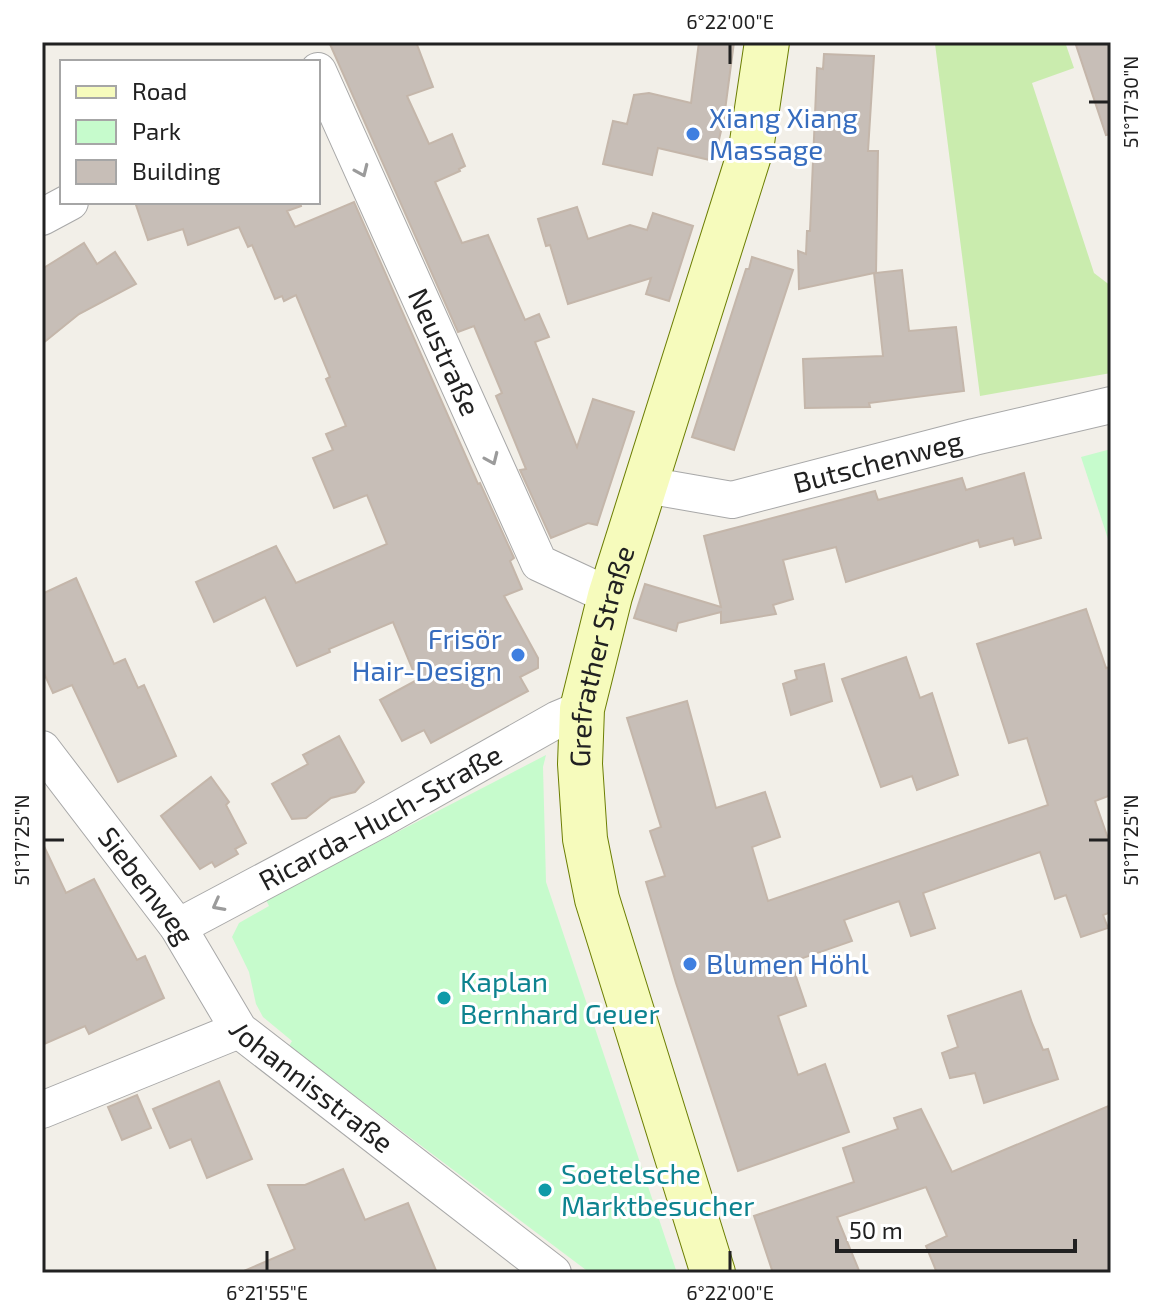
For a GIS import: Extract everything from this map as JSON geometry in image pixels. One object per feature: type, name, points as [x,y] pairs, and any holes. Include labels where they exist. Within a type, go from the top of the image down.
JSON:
[{"type":"main road","name":"Grefrather Straße","points":[[713,1273],[597,899],[585,839],[580,764],[582,709],[610,596],[751,149],[767,42]]},
{"type":"street","name":"Neustraße","points":[[322,91],[539,563],[610,596]]},
{"type":"street","points":[[42,217],[66,204]]},
{"type":"street","name":"Butschenweg","points":[[646,485],[732,500],[1111,405]]},
{"type":"street","name":"Ricarda-Huch-Straße","points":[[178,927],[381,819],[558,719],[582,709]]},
{"type":"street","name":"Siebenweg","points":[[42,749],[178,927],[239,1030]]},
{"type":"street","name":"Johannisstraße","points":[[42,1110],[239,1030],[553,1273]]},
{"type":"green space","points":[[942,42],[1065,42],[1074,68],[1032,83],[1094,273],[1111,286],[1111,373],[980,396],[935,44],[942,45]]},
{"type":"green space","points":[[1111,449],[1111,548],[1081,457]]},
{"type":"green space","points":[[546,755],[543,767],[546,882],[677,1273],[590,1273],[289,1046],[292,1041],[263,1017],[256,1004],[249,972],[232,937],[239,923],[269,906],[266,900]]},
{"type":"building","points":[[329,42],[416,42],[433,87],[407,96],[429,144],[452,134],[465,166],[435,182],[462,243],[488,235],[525,320],[539,314],[549,337],[535,342],[577,447],[593,399],[634,412],[597,525],[588,523],[551,538],[520,470],[526,469],[496,396],[502,393],[474,326],[458,332]]},
{"type":"building","points":[[699,42],[734,42],[724,118],[714,161],[658,148],[652,175],[603,164],[613,121],[627,124],[634,95],[649,93],[691,103]]},
{"type":"building","points":[[1075,42],[1111,42],[1111,134],[1106,135]]},
{"type":"building","points":[[824,54],[874,56],[868,151],[878,151],[876,273],[902,270],[909,331],[956,327],[964,391],[869,403],[870,407],[805,408],[803,359],[883,356],[874,273],[799,289],[798,251],[806,254],[807,231],[810,231],[817,68],[823,69]]},
{"type":"building","points":[[354,202],[478,484],[514,558],[510,561],[522,589],[504,596],[538,658],[538,668],[520,677],[528,691],[431,743],[424,730],[402,741],[380,700],[417,680],[393,622],[297,666],[265,597],[214,622],[196,582],[276,546],[296,583],[387,544],[367,495],[334,508],[313,458],[333,450],[326,434],[346,426],[326,379],[330,377],[296,295],[284,301],[282,296],[275,299],[252,245],[248,247],[239,227],[188,245],[183,229],[148,240],[136,204],[300,204],[287,211],[295,227]]},
{"type":"building","points":[[577,207],[588,239],[630,225],[647,230],[653,213],[693,226],[669,301],[646,294],[651,278],[568,304],[550,245],[546,246],[538,219]]},
{"type":"building","points":[[84,243],[97,264],[115,252],[136,284],[79,314],[42,344],[42,269]]},
{"type":"building","points":[[752,257],[793,270],[734,450],[692,437]]},
{"type":"building","points":[[1024,473],[1041,538],[1015,545],[1013,538],[980,547],[978,540],[846,582],[836,547],[783,560],[793,599],[773,605],[776,614],[721,623],[721,612],[678,623],[676,631],[634,618],[645,584],[721,607],[704,536],[875,491],[878,500],[962,478],[966,490]]},
{"type":"building","points":[[76,578],[114,664],[125,659],[138,688],[144,685],[176,756],[118,782],[72,685],[53,693],[42,669],[42,594]]},
{"type":"building","points":[[1086,609],[1106,668],[1111,667],[1111,795],[1095,801],[1111,847],[1111,912],[1103,915],[1108,928],[1081,937],[1066,895],[1055,899],[1040,852],[923,893],[935,928],[911,936],[899,901],[844,920],[852,941],[791,962],[806,1006],[778,1016],[798,1075],[825,1064],[849,1132],[738,1171],[646,882],[665,876],[650,831],[661,827],[627,718],[687,701],[716,808],[765,792],[780,837],[752,847],[768,901],[1048,805],[1027,738],[1009,743],[977,644]]},
{"type":"building","points":[[906,657],[920,698],[932,693],[958,775],[917,790],[912,776],[881,787],[842,679]]},
{"type":"building","points":[[824,664],[832,701],[791,715],[783,684],[797,679],[795,671]]},
{"type":"building","points":[[339,736],[364,782],[355,792],[331,798],[306,818],[292,819],[272,784],[308,764],[303,755]]},
{"type":"building","points":[[211,777],[229,802],[226,805],[246,843],[235,849],[238,854],[215,867],[212,862],[200,869],[161,816]]},
{"type":"building","points":[[42,842],[66,893],[94,879],[137,960],[145,956],[164,998],[89,1034],[85,1026],[42,1045]]},
{"type":"building","points":[[1021,991],[1043,1050],[1048,1049],[1058,1079],[984,1103],[975,1073],[950,1078],[942,1053],[958,1047],[948,1016]]},
{"type":"building","points":[[219,1081],[252,1159],[207,1178],[191,1139],[170,1148],[153,1109]]},
{"type":"building","points":[[137,1095],[151,1128],[122,1140],[108,1107]]},
{"type":"building","points":[[1111,1105],[1111,1273],[937,1273],[926,1246],[947,1236],[926,1187],[837,1217],[860,1273],[773,1273],[754,1216],[854,1182],[843,1148],[898,1129],[894,1118],[921,1109],[952,1172]]},
{"type":"building","points":[[343,1169],[365,1220],[408,1203],[437,1273],[239,1273],[295,1249],[268,1185],[305,1185]]},
{"type":"place","name":"Xiang Xiang Massage","points":[[693,134]]},
{"type":"place","name":"Frisör Hair-Design","points":[[518,655]]},
{"type":"place","name":"Blumen Höhl","points":[[690,964]]},
{"type":"place","name":"Kaplan Bernhard Geuer","points":[[444,998]]},
{"type":"place","name":"Soetelsche Marktbesucher","points":[[545,1190]]}]
